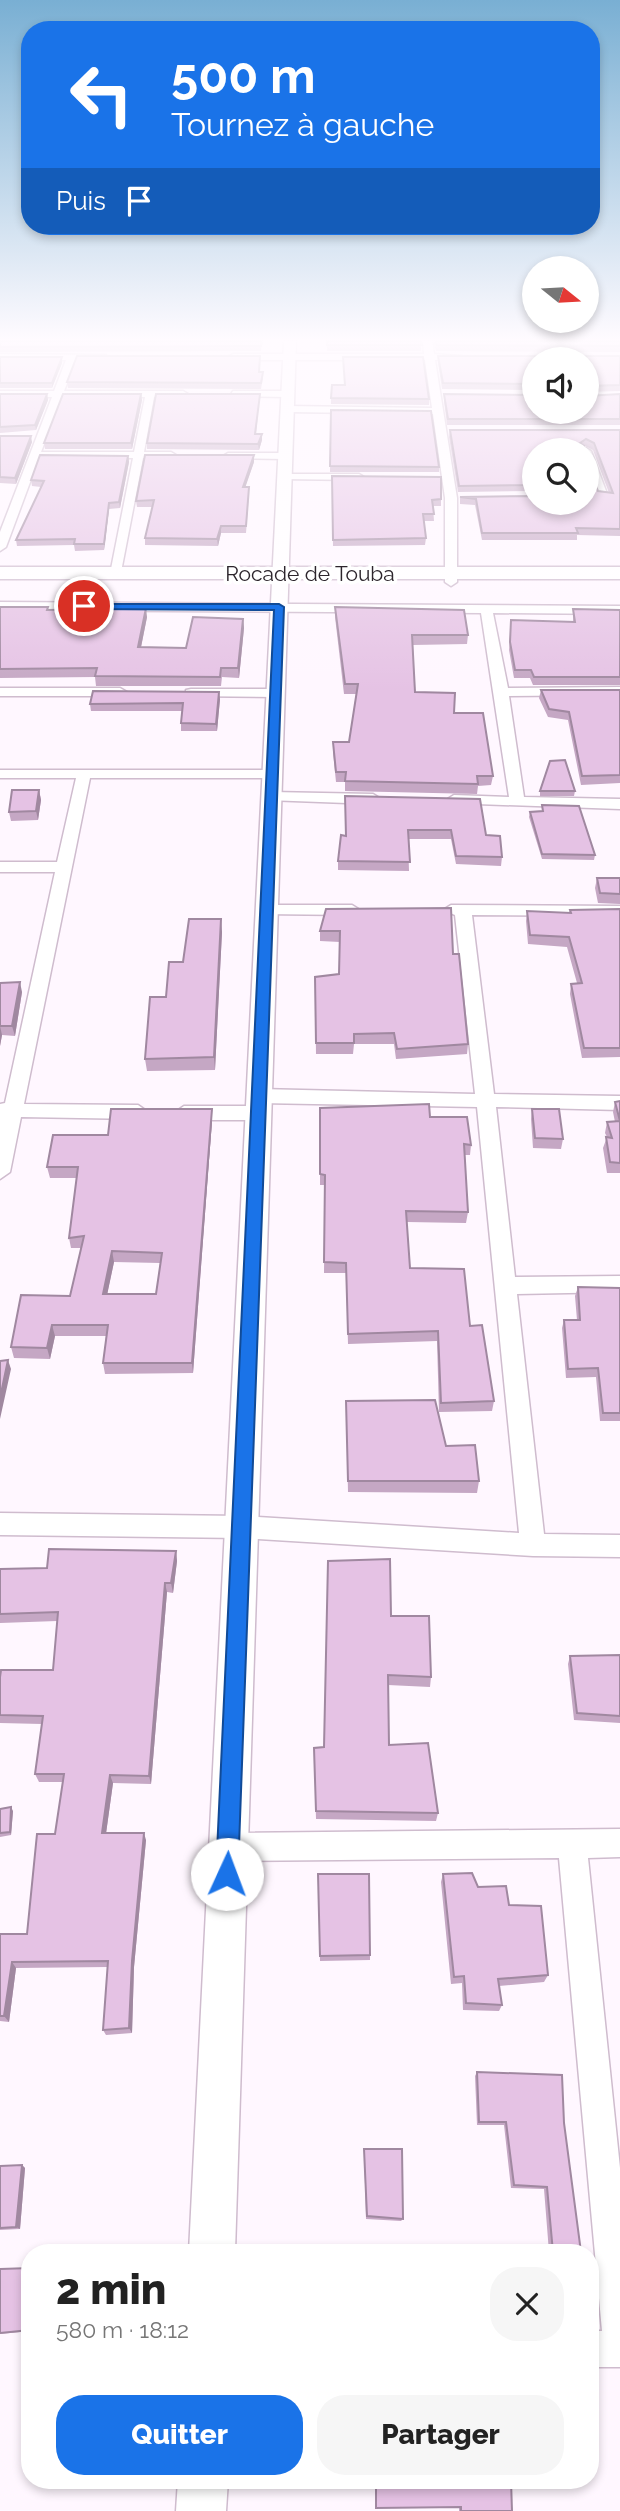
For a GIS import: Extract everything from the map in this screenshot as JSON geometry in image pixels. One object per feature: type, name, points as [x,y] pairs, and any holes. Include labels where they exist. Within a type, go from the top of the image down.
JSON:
[{"type":"main road","name":"Rocade de Touba","points":[[0,573],[116,574],[279,588]]},
{"type":"main road","name":"Rocade de Touba","points":[[0,582],[279,588],[451,578],[620,573]]},
{"type":"main road","name":"Rocade de Touba","points":[[451,578],[620,582]]},
{"type":"street","points":[[0,547],[15,491],[31,458]]},
{"type":"street","points":[[116,574],[137,458]]},
{"type":"street","points":[[231,458],[367,477]]},
{"type":"street","points":[[212,2244],[285,458]]},
{"type":"street","points":[[445,458],[451,498],[451,578]]},
{"type":"street","points":[[435,478],[449,478]]},
{"type":"street","points":[[599,482],[605,497]]},
{"type":"street","points":[[599,497],[620,497]]},
{"type":"street","points":[[451,498],[465,498]]},
{"type":"street","points":[[0,606],[279,588],[486,608],[620,610]]},
{"type":"street","points":[[486,608],[502,692],[517,801]]},
{"type":"street","points":[[502,692],[620,691]]},
{"type":"street","points":[[0,692],[138,693]]},
{"type":"street","points":[[179,693],[276,693]]},
{"type":"street","points":[[0,1172],[7,1110],[84,774]]},
{"type":"street","points":[[0,775],[84,774],[272,786],[394,799]]},
{"type":"street","points":[[435,800],[620,805]]},
{"type":"street","points":[[0,867],[62,867]]},
{"type":"street","points":[[267,910],[371,910]]},
{"type":"street","points":[[437,910],[620,911]]},
{"type":"street","points":[[463,910],[487,1101],[503,1286],[533,1545]]},
{"type":"street","points":[[7,1110],[487,1101],[620,1103]]},
{"type":"street","points":[[503,1286],[620,1284]]},
{"type":"street","points":[[0,1524],[242,1527],[533,1545],[620,1546]]},
{"type":"street","points":[[572,1843],[620,2337]]},
{"type":"street","points":[[228,1847],[620,1843]]},
{"type":"street","points":[[599,2349],[620,2349]]},
{"type":"street","points":[[201,2511],[202,2489]]},
{"type":"building","points":[[0,458],[23,458],[15,478],[0,477]]},
{"type":"building","points":[[39,458],[128,458],[119,502],[109,503],[104,544],[74,544],[75,539],[16,540],[44,481],[31,480]]},
{"type":"building","points":[[144,458],[253,458],[243,487],[249,487],[246,526],[221,526],[217,539],[145,538],[154,500],[136,501]]},
{"type":"building","points":[[330,458],[438,458],[439,467],[330,466]]},
{"type":"building","points":[[455,458],[522,458],[522,485],[459,486]]},
{"type":"building","points":[[600,458],[620,458],[620,529],[576,528],[578,533],[482,533],[476,499],[460,497],[522,496],[522,515],[599,515],[599,491],[613,493]]},
{"type":"building","points":[[332,476],[441,477],[441,499],[432,500],[434,514],[423,514],[426,538],[333,540]]},
{"type":"building","points":[[0,607],[48,607],[47,610],[146,608],[138,647],[186,648],[193,617],[243,619],[238,668],[221,668],[220,677],[95,676],[97,668],[0,669]]},
{"type":"building","points":[[335,607],[464,610],[468,635],[412,635],[415,692],[455,693],[454,713],[483,713],[493,776],[477,776],[478,784],[345,781],[346,772],[336,772],[333,742],[349,742],[358,684],[345,684]]},
{"type":"building","points":[[573,609],[620,610],[620,677],[534,677],[531,670],[515,670],[510,642],[511,620],[575,622]]},
{"type":"building","points":[[541,690],[620,690],[620,775],[582,776],[569,712],[549,709]]},
{"type":"building","points":[[93,691],[219,692],[216,724],[181,723],[183,703],[90,704]]},
{"type":"building","points":[[565,760],[575,791],[540,791],[550,761]]},
{"type":"building","points":[[12,790],[39,790],[36,811],[9,812]]},
{"type":"building","points":[[345,796],[480,799],[486,835],[500,836],[502,857],[456,856],[451,830],[408,830],[410,862],[338,861],[341,835],[346,836]]},
{"type":"building","points":[[542,805],[579,806],[595,855],[542,854],[530,812],[543,811]]},
{"type":"building","points":[[597,878],[620,878],[620,894],[600,893]]},
{"type":"building","points":[[451,908],[453,954],[459,954],[468,1044],[397,1049],[394,1033],[354,1034],[354,1043],[316,1043],[315,977],[339,974],[340,931],[320,931],[326,909]]},
{"type":"building","points":[[620,909],[620,1048],[584,1048],[571,984],[582,983],[569,937],[530,935],[527,911],[571,913],[570,910]]},
{"type":"building","points":[[189,919],[221,919],[214,1057],[145,1059],[150,997],[166,997],[169,962],[183,962]]},
{"type":"building","points":[[20,982],[12,1026],[0,1026],[0,983]]},
{"type":"building","points":[[620,1101],[620,1121],[615,1102]]},
{"type":"building","points":[[429,1104],[430,1117],[467,1117],[471,1145],[464,1144],[468,1212],[406,1211],[410,1268],[464,1269],[470,1326],[482,1325],[494,1401],[441,1403],[438,1331],[348,1334],[346,1263],[324,1262],[325,1175],[320,1174],[320,1108]]},
{"type":"building","points":[[111,1109],[212,1109],[192,1363],[103,1363],[108,1325],[52,1325],[47,1348],[11,1347],[21,1295],[70,1296],[84,1236],[69,1238],[78,1167],[47,1167],[53,1135],[108,1135]],"holes":[[[112,1251],[162,1253],[156,1294],[103,1294]]]},
{"type":"building","points":[[532,1109],[559,1109],[563,1139],[535,1138]]},
{"type":"building","points":[[620,1121],[620,1163],[610,1162],[606,1137],[612,1138],[607,1122]]},
{"type":"building","points":[[578,1287],[620,1288],[620,1413],[603,1413],[598,1368],[568,1369],[564,1320],[580,1320]]},
{"type":"building","points":[[8,1360],[0,1398],[0,1361]]},
{"type":"building","points":[[435,1400],[446,1446],[475,1445],[479,1481],[348,1481],[346,1401]]},
{"type":"building","points":[[49,1549],[176,1551],[171,1583],[165,1583],[149,1776],[110,1775],[102,1833],[144,1833],[132,1961],[129,2028],[103,2030],[108,1961],[12,1962],[4,2016],[0,2016],[0,1934],[27,1934],[37,1834],[55,1834],[64,1774],[35,1774],[43,1716],[0,1715],[1,1670],[53,1670],[58,1612],[0,1614],[0,1569],[47,1568]]},
{"type":"building","points":[[390,1559],[391,1616],[429,1616],[431,1677],[388,1675],[389,1745],[428,1743],[438,1813],[316,1811],[314,1748],[324,1747],[328,1561]]},
{"type":"building","points":[[620,1655],[620,1716],[577,1713],[570,1656]]},
{"type":"building","points":[[11,1807],[10,1832],[0,1833],[0,1809]]},
{"type":"building","points":[[472,1873],[478,1887],[506,1886],[509,1905],[541,1906],[548,1975],[498,1979],[502,2005],[466,2003],[464,1976],[454,1977],[443,1874]]},
{"type":"building","points":[[318,1874],[369,1874],[370,1955],[320,1956]]},
{"type":"building","points":[[477,2072],[562,2075],[564,2123],[580,2244],[552,2244],[547,2187],[514,2185],[506,2122],[479,2122]]},
{"type":"building","points":[[364,2149],[402,2149],[403,2219],[367,2216]]},
{"type":"building","points":[[22,2165],[16,2227],[0,2228],[0,2166]]},
{"type":"building","points":[[21,2268],[21,2331],[0,2333],[0,2269]]},
{"type":"building","points":[[376,2489],[511,2489],[512,2511],[461,2511],[461,2507],[376,2508]]},
{"type":"route","points":[[84,606],[279,607],[227,1874]]}]
